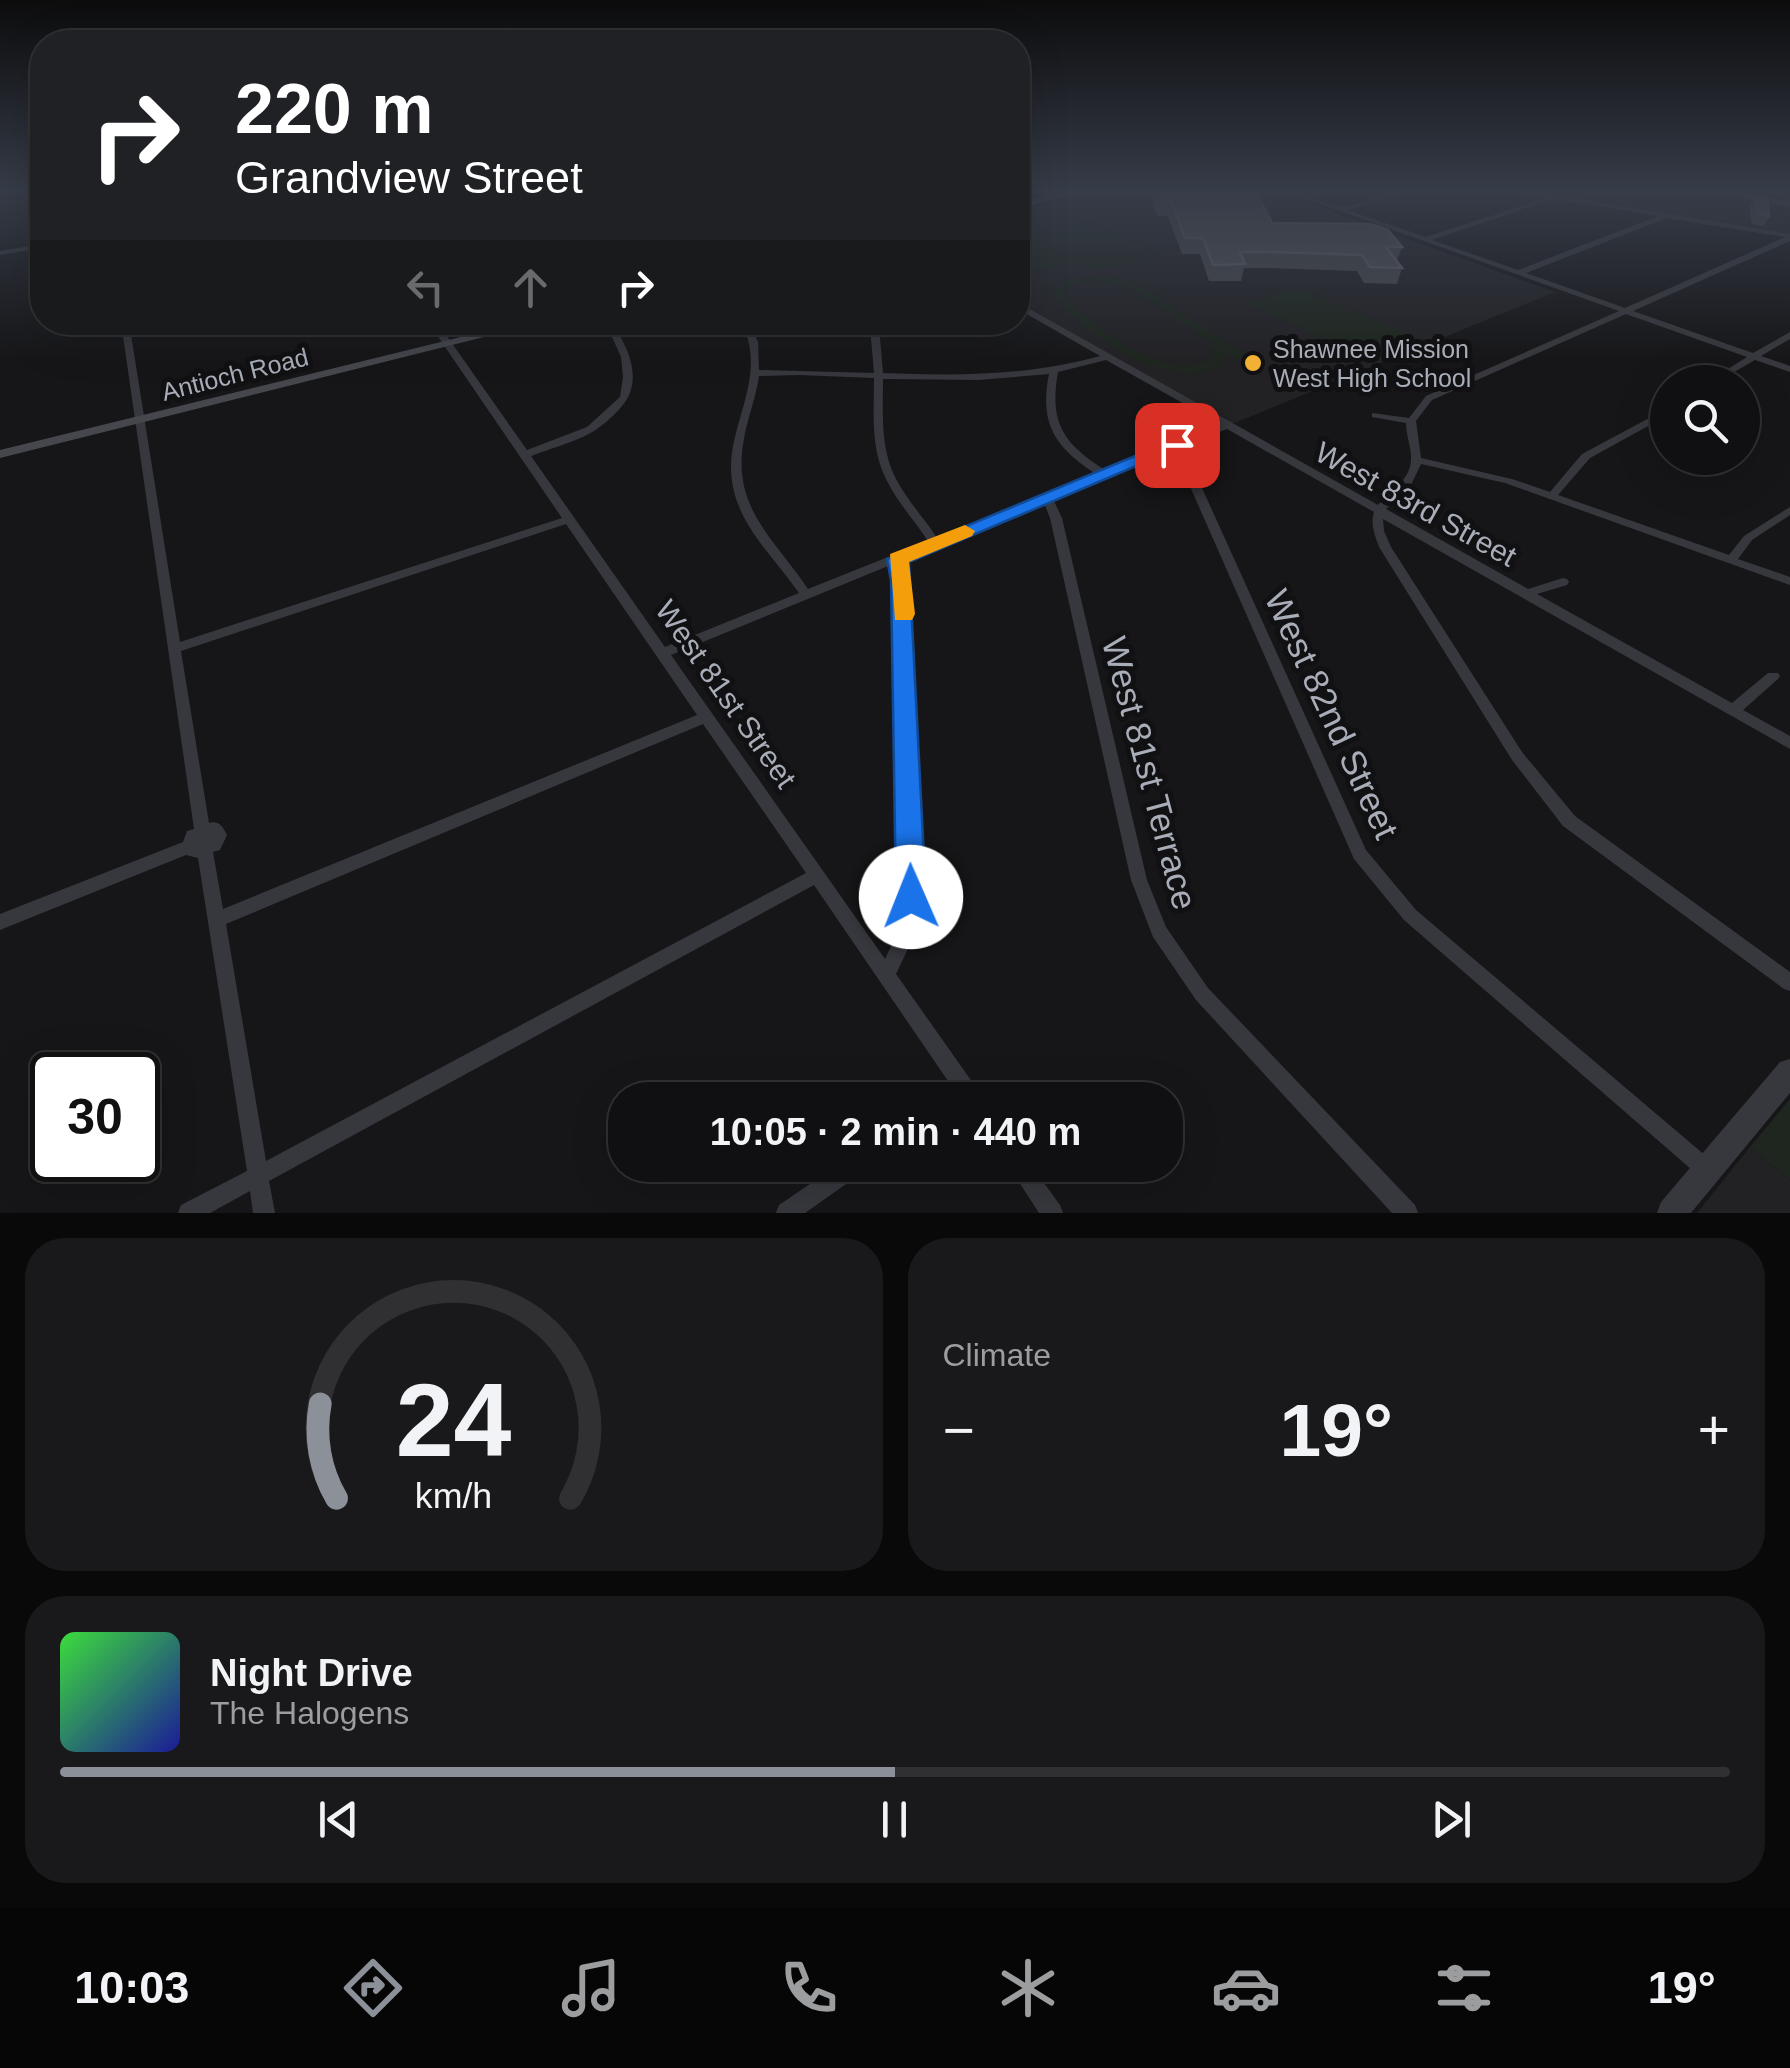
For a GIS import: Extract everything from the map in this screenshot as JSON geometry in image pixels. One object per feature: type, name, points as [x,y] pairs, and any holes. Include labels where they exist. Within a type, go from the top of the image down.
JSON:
[{"type":"main road","name":"Antioch Road","points":[[0,454],[487,335]]},
{"type":"street","points":[[1444,247],[1790,369]]},
{"type":"street","points":[[1518,273],[1585,247]]},
{"type":"street","points":[[1769,247],[1438,393],[1419,407],[1411,421],[1417,460],[1403,488],[1377,510],[1376,527],[1538,787],[1604,851],[1790,982]]},
{"type":"street","points":[[0,254],[30,248]]},
{"type":"street","name":"West 83rd Street","points":[[1030,313],[1790,743]]},
{"type":"street","points":[[126,335],[174,650],[198,842],[219,918],[264,1213]]},
{"type":"street","name":"West 81st Street","points":[[441,335],[886,978],[953,1082]]},
{"type":"street","points":[[524,455],[591,428],[624,398],[628,366],[615,335]]},
{"type":"street","points":[[751,335],[757,373],[738,435],[736,478],[741,500],[760,539],[806,595]]},
{"type":"street","points":[[872,335],[878,373],[881,453],[887,470],[935,543]]},
{"type":"street","points":[[1736,365],[1790,335]]},
{"type":"street","points":[[757,373],[985,375],[1054,370],[1106,357]]},
{"type":"street","points":[[1054,370],[1046,404],[1052,424],[1070,448],[1104,474]]},
{"type":"street","points":[[1375,415],[1411,421]]},
{"type":"street","points":[[1552,496],[1586,456],[1650,420]]},
{"type":"street","points":[[662,653],[1227,425]]},
{"type":"street","name":"West 82nd Street","points":[[1177,445],[1343,823],[1371,869],[1410,915],[1708,1170]]},
{"type":"street","points":[[1417,460],[1484,474],[1552,496],[1790,581]]},
{"type":"street","name":"West 81st Terrace","points":[[1048,498],[1139,880],[1159,931],[1202,994],[1408,1213]]},
{"type":"street","points":[[1732,560],[1748,538],[1790,510]]},
{"type":"street","points":[[174,650],[568,520]]},
{"type":"street","points":[[886,978],[904,938],[911,897],[903,600],[898,559]]},
{"type":"street","points":[[1525,594],[1563,582]]},
{"type":"street","points":[[1732,710],[1773,676]]},
{"type":"street","points":[[219,918],[704,717]]},
{"type":"street","points":[[0,922],[198,842]]},
{"type":"street","points":[[189,1213],[815,876]]},
{"type":"street","points":[[1672,1213],[1790,1072]]},
{"type":"street","points":[[787,1213],[832,1182]]},
{"type":"street","points":[[1030,1182],[1052,1213]]},
{"type":"shaded area","name":"Shawnee Mission West High School","points":[[1030,247],[1428,247],[1555,292],[1232,424],[1030,309]]},
{"type":"shaded area","points":[[1030,247],[1145,247],[1161,254],[1098,270],[1078,260],[1040,271],[1030,266]]},
{"type":"shaded area","points":[[1106,276],[1139,285],[1249,357],[1238,360],[1228,353],[1212,368],[1191,373],[1165,369],[1137,358],[1110,344],[1066,310],[1053,295],[1066,280]],"holes":[[[1098,280],[1133,289],[1212,342],[1215,355],[1198,364],[1157,360],[1114,338],[1064,297],[1069,285]]]},
{"type":"shaded area","points":[[1297,288],[1424,341],[1374,362],[1249,304]]},
{"type":"shaded area","points":[[1790,1099],[1790,1180],[1750,1147]]},
{"type":"shaded area","points":[[1750,1147],[1790,1180],[1790,1213],[1697,1213]]},
{"type":"building","points":[[1206,247],[1402,247],[1386,247],[1402,268],[1370,267],[1362,255],[1272,252],[1240,252],[1245,264],[1213,265]]},
{"type":"slow traffic","points":[[904,614],[898,559],[965,531]]},
{"type":"place","name":"Shawnee Mission West High School","points":[[1253,363]]},
{"type":"route","points":[[911,897],[902,580],[898,559],[1177,445]]}]
